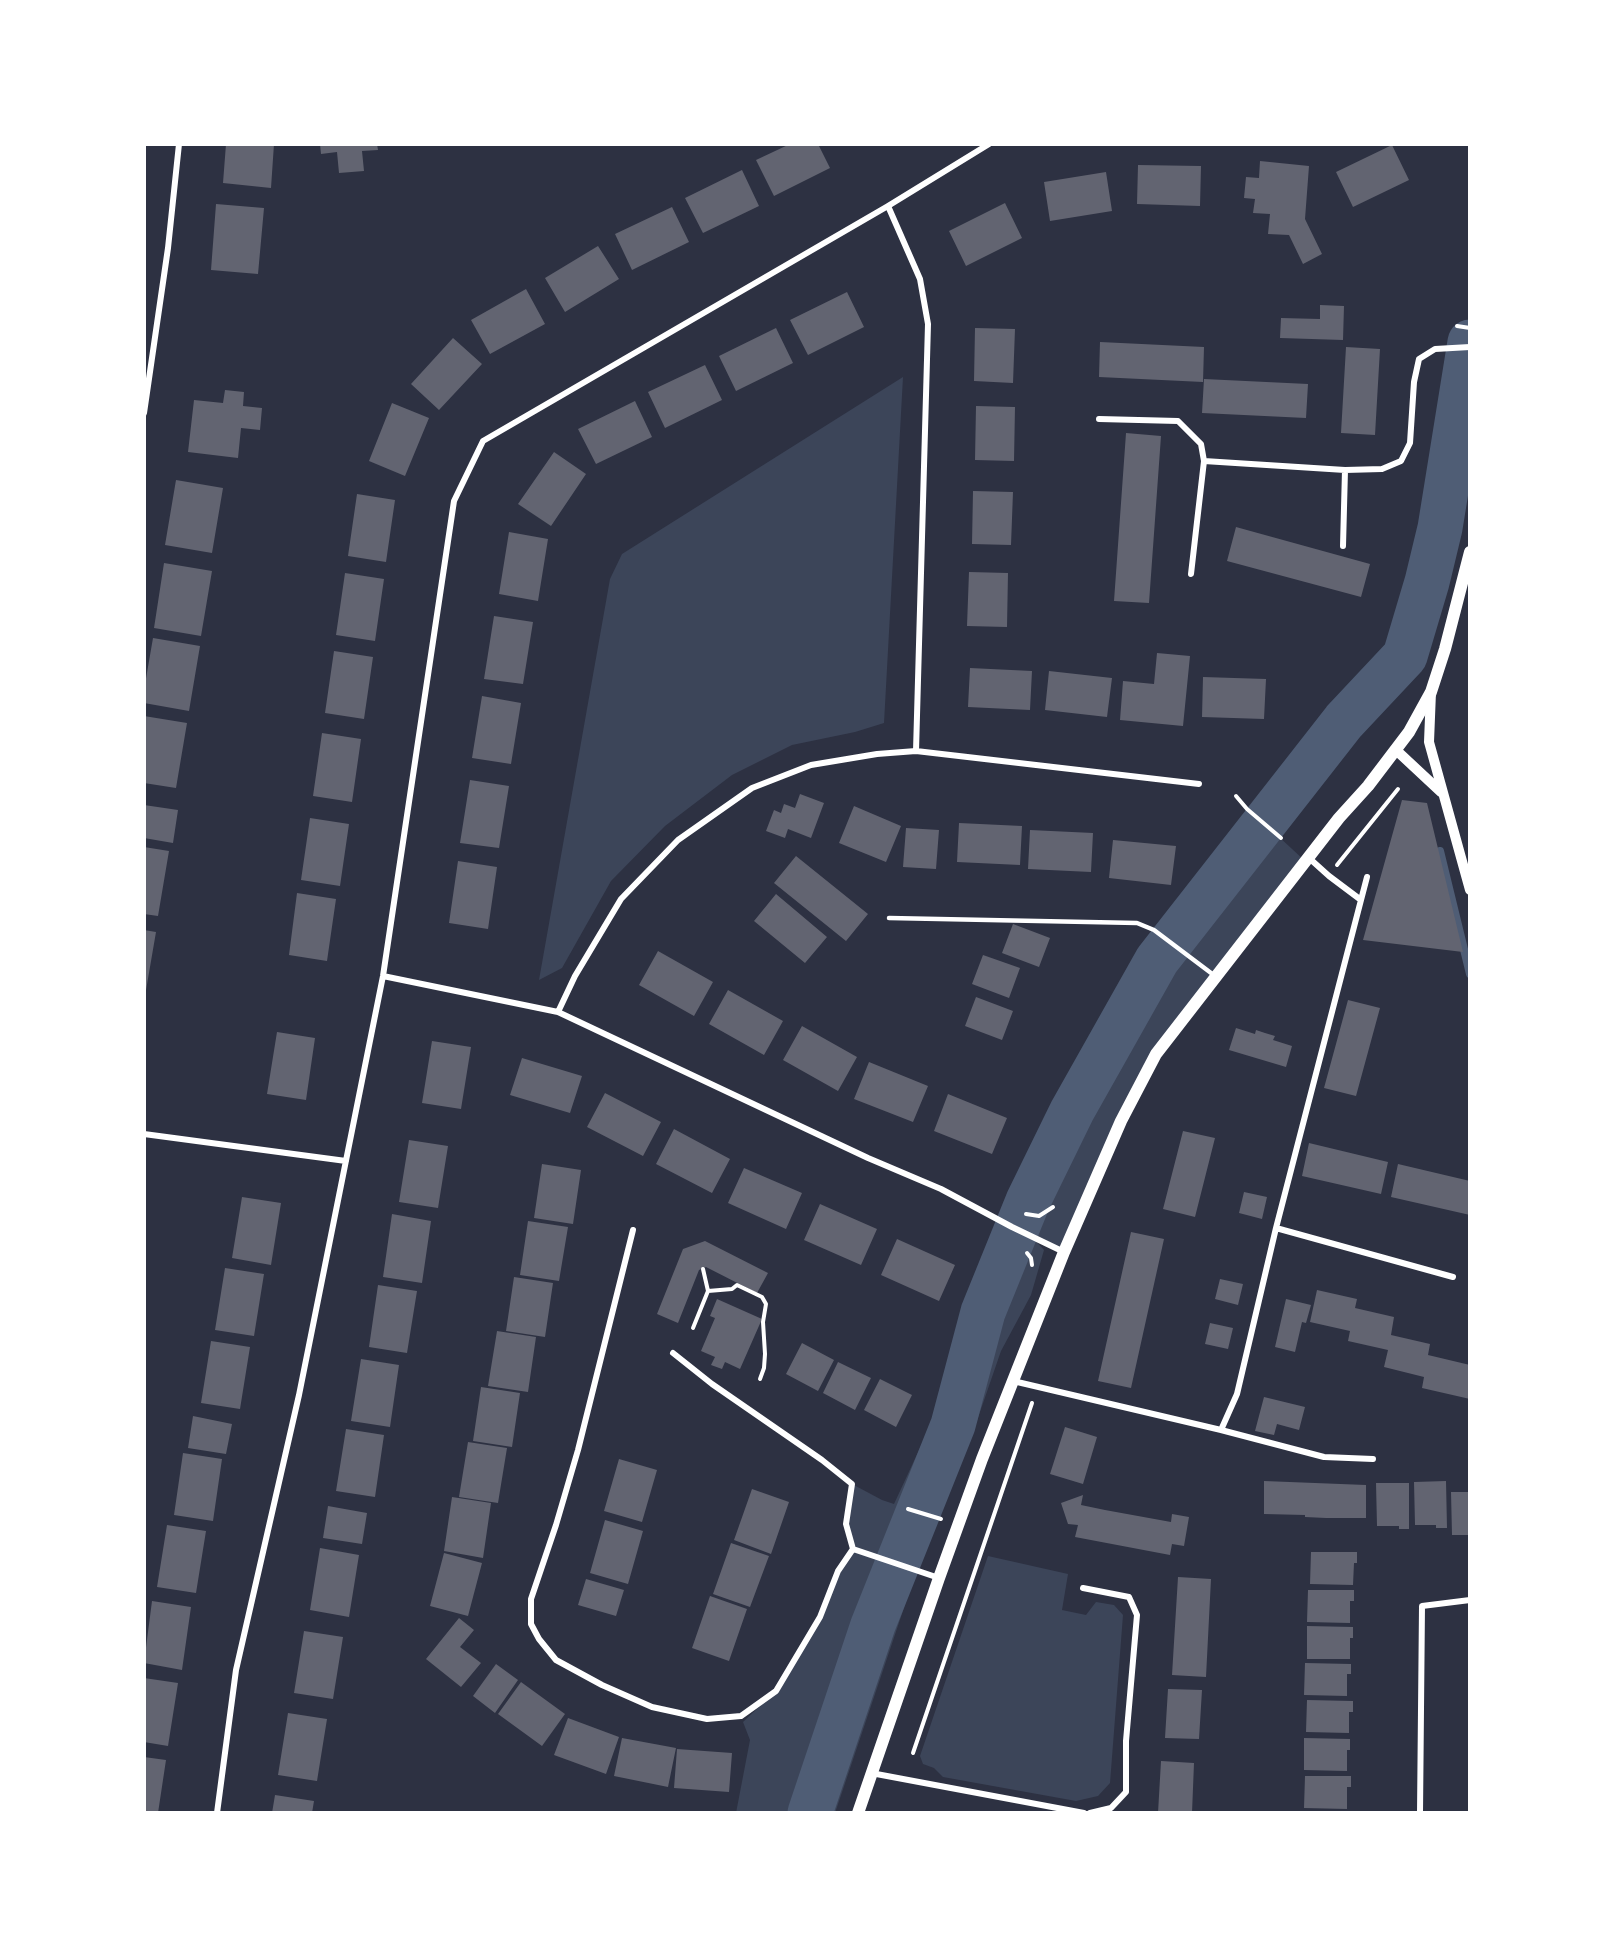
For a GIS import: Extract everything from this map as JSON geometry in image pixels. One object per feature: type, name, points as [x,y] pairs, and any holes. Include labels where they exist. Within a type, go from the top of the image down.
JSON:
[{"type":"main road","points":[[858,1813],[939,1578],[1013,1381],[1064,1252],[1121,1121],[1156,1054],[1339,818],[1368,786],[1409,732],[1431,692],[1445,649],[1470,552]]},
{"type":"street","points":[[144,413],[168,248],[179,144]]},
{"type":"street","points":[[217,1813],[236,1670],[299,1395],[383,976],[454,501],[483,441],[888,206],[989,144]]},
{"type":"street","points":[[888,206],[920,279],[928,324],[916,751]]},
{"type":"street","points":[[1204,461],[1345,470],[1382,469],[1401,461],[1410,443],[1414,382],[1419,359],[1435,349],[1470,347]]},
{"type":"street","points":[[1099,419],[1178,421],[1201,444],[1204,461],[1191,574]]},
{"type":"street","points":[[1343,546],[1345,470]]},
{"type":"street","points":[[1431,692],[1429,742],[1470,890]]},
{"type":"street","points":[[1396,750],[1442,792]]},
{"type":"street","points":[[558,1012],[570,985],[621,899],[678,840],[752,788],[811,765],[877,754],[916,751],[1198,784]]},
{"type":"street","points":[[1309,858],[1361,900]]},
{"type":"street","points":[[1221,1430],[1237,1394],[1276,1228],[1367,877]]},
{"type":"street","points":[[383,976],[558,1012],[868,1158],[941,1189],[1064,1252]]},
{"type":"street","points":[[144,1134],[346,1161]]},
{"type":"street","points":[[1276,1228],[1453,1277]]},
{"type":"street","points":[[633,1230],[578,1450],[531,1599],[531,1624],[539,1639],[556,1660],[602,1685],[652,1707],[707,1719],[741,1716],[776,1691],[820,1617],[838,1571],[854,1549]]},
{"type":"street","points":[[673,1353],[712,1384],[822,1460],[852,1484],[846,1524],[854,1549]]},
{"type":"street","points":[[1013,1381],[1324,1456],[1373,1459]]},
{"type":"street","points":[[854,1549],[939,1578]]},
{"type":"street","points":[[1083,1588],[1129,1597],[1137,1615],[1126,1741],[1126,1792],[1111,1808],[1090,1813]]},
{"type":"street","points":[[1420,1813],[1422,1606],[1470,1600]]},
{"type":"street","points":[[871,1773],[1084,1813]]},
{"type":"lane","points":[[889,918],[1137,923],[1154,930],[1215,976]]},
{"type":"path","points":[[1457,326],[1470,328]]},
{"type":"path","points":[[1337,865],[1398,789]]},
{"type":"path","points":[[1236,796],[1247,809],[1281,838]]},
{"type":"path","points":[[1030,1216],[1039,1216],[1053,1207]]},
{"type":"path","points":[[1020,1247],[1031,1258],[1032,1265]]},
{"type":"path","points":[[693,1328],[708,1291],[703,1269]]},
{"type":"path","points":[[708,1291],[732,1289],[737,1285],[762,1297],[766,1304],[763,1322],[765,1354],[760,1379]]},
{"type":"path","points":[[913,1753],[1032,1403]]},
{"type":"path","points":[[908,1509],[941,1520]]},
{"type":"shaded area","points":[[903,377],[884,723],[855,732],[792,745],[732,775],[665,826],[611,881],[562,968],[539,980],[610,579],[622,554]]},
{"type":"shaded area","points":[[1263,822],[1305,861],[1156,1054],[1061,1250],[1032,1237],[1044,1250],[1031,1295],[1001,1351],[971,1438],[913,1581],[835,1813],[736,1813],[750,1740],[743,1722],[776,1691],[820,1617],[839,1571],[853,1549],[846,1524],[852,1484],[894,1504],[983,1312],[1028,1201],[1072,1111],[1157,960]]},
{"type":"shaded area","points":[[988,1556],[1068,1574],[1062,1610],[1086,1615],[1096,1602],[1114,1605],[1123,1615],[1110,1783],[1098,1796],[1076,1801],[943,1777],[934,1768],[923,1764],[920,1756]]},
{"type":"building","points":[[226,144],[274,144],[271,188],[223,183]]},
{"type":"building","points":[[320,144],[377,144],[378,150],[362,151],[364,171],[339,173],[337,152],[321,154]]},
{"type":"building","points":[[790,144],[818,144],[830,168],[774,196],[756,160]]},
{"type":"building","points":[[1392,145],[1409,180],[1353,207],[1336,172]]},
{"type":"building","points":[[1260,161],[1309,166],[1305,219],[1322,254],[1303,264],[1289,235],[1268,234],[1270,214],[1253,213],[1255,199],[1244,198],[1246,177],[1259,178]]},
{"type":"building","points":[[1138,165],[1201,166],[1200,206],[1137,204]]},
{"type":"building","points":[[742,170],[759,206],[703,233],[685,198]]},
{"type":"building","points":[[1106,172],[1112,211],[1050,221],[1044,182]]},
{"type":"building","points":[[1005,203],[1022,238],[966,266],[949,231]]},
{"type":"building","points":[[216,204],[264,208],[258,274],[211,270]]},
{"type":"building","points":[[672,207],[689,242],[632,270],[615,234]]},
{"type":"building","points":[[598,246],[619,279],[565,312],[545,278]]},
{"type":"building","points":[[526,289],[545,324],[490,354],[471,320]]},
{"type":"building","points":[[847,292],[864,327],[808,355],[790,320]]},
{"type":"building","points":[[1320,305],[1344,306],[1343,340],[1280,338],[1281,318],[1320,319]]},
{"type":"building","points":[[776,328],[793,363],[736,391],[719,356]]},
{"type":"building","points":[[975,328],[1015,329],[1013,383],[974,381]]},
{"type":"building","points":[[453,338],[482,364],[439,410],[411,384]]},
{"type":"building","points":[[1100,342],[1204,347],[1203,382],[1099,377]]},
{"type":"building","points":[[1346,347],[1380,349],[1375,435],[1341,433]]},
{"type":"building","points":[[705,365],[722,400],[665,428],[648,392]]},
{"type":"building","points":[[1204,379],[1308,384],[1306,418],[1202,413]]},
{"type":"building","points":[[225,390],[244,392],[243,406],[262,408],[260,430],[241,428],[238,458],[188,452],[194,400],[223,403]]},
{"type":"building","points":[[635,401],[652,437],[596,464],[578,429]]},
{"type":"building","points":[[392,403],[429,418],[405,476],[369,461]]},
{"type":"building","points":[[976,406],[1015,407],[1014,461],[975,460]]},
{"type":"building","points":[[1126,433],[1161,436],[1149,603],[1114,601]]},
{"type":"building","points":[[554,452],[586,474],[551,526],[518,504]]},
{"type":"building","points":[[176,480],[223,488],[212,553],[165,545]]},
{"type":"building","points":[[973,491],[1013,492],[1011,545],[972,544]]},
{"type":"building","points":[[357,494],[395,500],[386,562],[348,556]]},
{"type":"building","points":[[1236,527],[1370,564],[1361,597],[1227,561]]},
{"type":"building","points":[[509,532],[548,539],[538,601],[499,594]]},
{"type":"building","points":[[164,563],[212,571],[201,636],[154,628]]},
{"type":"building","points":[[969,572],[1008,573],[1007,627],[967,626]]},
{"type":"building","points":[[345,573],[384,579],[375,641],[336,635]]},
{"type":"building","points":[[494,616],[533,622],[523,684],[484,679]]},
{"type":"building","points":[[153,638],[200,646],[189,711],[144,703]]},
{"type":"building","points":[[334,651],[373,657],[364,719],[325,713]]},
{"type":"building","points":[[1157,653],[1190,656],[1183,726],[1120,720],[1123,681],[1154,684]]},
{"type":"building","points":[[970,668],[1032,671],[1030,710],[968,707]]},
{"type":"building","points":[[1049,671],[1112,678],[1107,717],[1045,710]]},
{"type":"building","points":[[1203,677],[1266,679],[1264,719],[1202,717]]},
{"type":"building","points":[[482,696],[521,703],[511,764],[472,758]]},
{"type":"building","points":[[144,716],[187,723],[176,788],[144,783]]},
{"type":"building","points":[[322,733],[361,739],[352,802],[313,796]]},
{"type":"building","points":[[470,780],[509,786],[499,848],[460,843]]},
{"type":"building","points":[[800,794],[824,803],[811,838],[788,829],[785,838],[766,831],[774,810],[781,813],[784,804],[795,808]]},
{"type":"building","points":[[1402,800],[1427,803],[1463,952],[1363,940]]},
{"type":"building","points":[[144,805],[178,810],[173,843],[144,838]]},
{"type":"building","points":[[854,806],[901,826],[886,862],[839,843]]},
{"type":"building","points":[[310,818],[349,824],[340,886],[301,880]]},
{"type":"building","points":[[959,823],[1022,826],[1020,865],[957,862]]},
{"type":"building","points":[[906,828],[939,830],[936,869],[903,867]]},
{"type":"building","points":[[1030,830],[1093,833],[1091,872],[1028,869]]},
{"type":"building","points":[[1113,840],[1176,846],[1171,885],[1109,878]]},
{"type":"building","points":[[144,847],[169,851],[158,916],[144,914]]},
{"type":"building","points":[[796,856],[868,914],[846,941],[774,883]]},
{"type":"building","points":[[458,861],[497,867],[488,929],[449,923]]},
{"type":"building","points":[[297,893],[336,899],[327,961],[289,955]]},
{"type":"building","points":[[776,894],[827,937],[805,963],[754,921]]},
{"type":"building","points":[[1013,924],[1050,938],[1039,967],[1002,953]]},
{"type":"building","points":[[144,930],[156,932],[145,996],[144,995]]},
{"type":"building","points":[[658,951],[713,982],[694,1016],[639,985]]},
{"type":"building","points":[[983,955],[1020,968],[1009,998],[972,984]]},
{"type":"building","points":[[728,990],[783,1021],[764,1055],[709,1024]]},
{"type":"building","points":[[976,997],[1013,1011],[1002,1040],[965,1026]]},
{"type":"building","points":[[1348,1000],[1380,1008],[1356,1096],[1324,1088]]},
{"type":"building","points":[[802,1026],[857,1057],[838,1091],[783,1060]]},
{"type":"building","points":[[1236,1028],[1255,1034],[1256,1030],[1275,1036],[1273,1040],[1292,1046],[1286,1067],[1229,1050]]},
{"type":"building","points":[[277,1032],[315,1038],[306,1100],[267,1094]]},
{"type":"building","points":[[432,1041],[471,1047],[461,1109],[422,1103]]},
{"type":"building","points":[[522,1058],[582,1076],[570,1113],[510,1095]]},
{"type":"building","points":[[869,1062],[928,1086],[913,1122],[854,1099]]},
{"type":"building","points":[[605,1093],[661,1122],[643,1156],[587,1127]]},
{"type":"building","points":[[948,1094],[1007,1118],[992,1154],[934,1131]]},
{"type":"building","points":[[674,1129],[730,1159],[712,1193],[656,1164]]},
{"type":"building","points":[[1183,1131],[1215,1138],[1195,1217],[1163,1209]]},
{"type":"building","points":[[409,1140],[448,1146],[438,1208],[399,1202]]},
{"type":"building","points":[[1309,1143],[1388,1162],[1381,1194],[1302,1176]]},
{"type":"building","points":[[542,1164],[581,1170],[573,1224],[534,1218]]},
{"type":"building","points":[[1398,1164],[1470,1181],[1470,1215],[1391,1197]]},
{"type":"building","points":[[744,1168],[802,1193],[786,1229],[728,1203]]},
{"type":"building","points":[[1244,1192],[1267,1197],[1262,1219],[1239,1213]]},
{"type":"building","points":[[242,1197],[281,1203],[271,1265],[232,1258]]},
{"type":"building","points":[[820,1204],[877,1229],[861,1265],[804,1240]]},
{"type":"building","points":[[392,1214],[431,1221],[422,1283],[383,1277]]},
{"type":"building","points":[[528,1221],[568,1227],[559,1281],[520,1275]]},
{"type":"building","points":[[1131,1232],[1164,1239],[1131,1388],[1098,1381]]},
{"type":"building","points":[[897,1239],[955,1265],[939,1301],[881,1275]]},
{"type":"building","points":[[705,1241],[768,1273],[757,1293],[706,1267],[699,1270],[678,1323],[657,1314],[683,1249]]},
{"type":"building","points":[[225,1268],[264,1274],[254,1336],[215,1330]]},
{"type":"building","points":[[514,1277],[553,1283],[545,1337],[506,1331]]},
{"type":"building","points":[[1220,1279],[1243,1284],[1238,1305],[1215,1299]]},
{"type":"building","points":[[378,1285],[417,1291],[407,1353],[369,1347]]},
{"type":"building","points":[[1317,1290],[1357,1299],[1355,1308],[1394,1317],[1391,1335],[1430,1344],[1428,1355],[1470,1365],[1470,1399],[1422,1388],[1424,1377],[1384,1367],[1388,1350],[1348,1341],[1350,1331],[1310,1322]]},
{"type":"building","points":[[717,1299],[762,1319],[740,1369],[725,1362],[722,1369],[711,1365],[715,1357],[701,1351],[715,1318],[710,1316]]},
{"type":"building","points":[[1286,1299],[1311,1305],[1306,1323],[1302,1322],[1295,1352],[1275,1347]]},
{"type":"building","points":[[1210,1323],[1233,1328],[1228,1349],[1205,1344]]},
{"type":"building","points":[[497,1331],[536,1337],[528,1392],[488,1386]]},
{"type":"building","points":[[211,1341],[250,1347],[240,1409],[201,1403]]},
{"type":"building","points":[[802,1343],[834,1360],[818,1391],[786,1374]]},
{"type":"building","points":[[361,1359],[399,1365],[390,1427],[351,1421]]},
{"type":"building","points":[[838,1362],[871,1378],[855,1410],[823,1393]]},
{"type":"building","points":[[880,1379],[912,1395],[896,1427],[864,1410]]},
{"type":"building","points":[[481,1387],[520,1393],[512,1447],[473,1441]]},
{"type":"building","points":[[1264,1397],[1305,1407],[1299,1430],[1277,1424],[1274,1435],[1255,1431]]},
{"type":"building","points":[[193,1416],[232,1424],[226,1454],[188,1448]]},
{"type":"building","points":[[1065,1427],[1097,1437],[1083,1484],[1050,1474]]},
{"type":"building","points":[[346,1429],[384,1435],[375,1497],[336,1491]]},
{"type":"building","points":[[468,1442],[507,1448],[498,1503],[459,1497]]},
{"type":"building","points":[[183,1453],[222,1459],[213,1521],[174,1515]]},
{"type":"building","points":[[619,1459],[657,1470],[642,1522],[604,1511]]},
{"type":"building","points":[[1264,1481],[1366,1485],[1366,1518],[1264,1514]]},
{"type":"building","points":[[1446,1481],[1447,1528],[1436,1528],[1436,1525],[1415,1525],[1414,1482]]},
{"type":"building","points":[[1376,1483],[1409,1483],[1409,1529],[1399,1529],[1399,1526],[1377,1526]]},
{"type":"building","points":[[752,1489],[789,1502],[771,1554],[734,1540]]},
{"type":"building","points":[[1451,1492],[1470,1492],[1470,1535],[1452,1535]]},
{"type":"building","points":[[1083,1495],[1081,1505],[1105,1510],[1171,1522],[1172,1514],[1189,1517],[1184,1546],[1172,1544],[1170,1555],[1075,1537],[1078,1525],[1068,1524],[1061,1503]]},
{"type":"building","points":[[452,1497],[491,1503],[483,1558],[444,1551]]},
{"type":"building","points":[[328,1506],[367,1513],[362,1544],[323,1538]]},
{"type":"building","points":[[605,1520],[643,1531],[628,1584],[590,1573]]},
{"type":"building","points":[[167,1525],[206,1531],[196,1593],[157,1587]]},
{"type":"building","points":[[731,1543],[769,1556],[750,1607],[713,1594]]},
{"type":"building","points":[[320,1548],[359,1555],[349,1617],[310,1610]]},
{"type":"building","points":[[1311,1552],[1357,1552],[1353,1585],[1310,1584]]},
{"type":"building","points":[[444,1553],[482,1563],[468,1616],[430,1606]]},
{"type":"building","points":[[1178,1577],[1211,1579],[1206,1677],[1172,1675]]},
{"type":"building","points":[[586,1579],[624,1590],[616,1616],[578,1605]]},
{"type":"building","points":[[1308,1590],[1354,1590],[1354,1601],[1350,1601],[1350,1623],[1307,1622]]},
{"type":"building","points":[[710,1596],[747,1609],[729,1661],[692,1648]]},
{"type":"building","points":[[152,1601],[191,1607],[182,1670],[144,1663]]},
{"type":"building","points":[[459,1618],[474,1630],[460,1647],[481,1663],[461,1687],[426,1659]]},
{"type":"building","points":[[1307,1626],[1353,1627],[1353,1638],[1350,1638],[1350,1659],[1307,1659]]},
{"type":"building","points":[[304,1631],[343,1637],[333,1699],[294,1693]]},
{"type":"building","points":[[1305,1663],[1351,1664],[1351,1674],[1347,1674],[1347,1696],[1304,1695]]},
{"type":"building","points":[[496,1664],[518,1680],[495,1713],[473,1696]]},
{"type":"building","points":[[144,1678],[178,1683],[168,1746],[144,1742]]},
{"type":"building","points":[[521,1682],[565,1714],[542,1746],[498,1714]]},
{"type":"building","points":[[1168,1689],[1202,1690],[1199,1739],[1165,1738]]},
{"type":"building","points":[[1307,1700],[1353,1701],[1353,1712],[1349,1712],[1349,1733],[1306,1732]]},
{"type":"building","points":[[288,1713],[327,1719],[317,1781],[278,1775]]},
{"type":"building","points":[[568,1718],[619,1737],[606,1774],[554,1755]]},
{"type":"building","points":[[622,1738],[676,1748],[668,1787],[614,1776]]},
{"type":"building","points":[[1304,1738],[1350,1739],[1350,1750],[1347,1750],[1347,1771],[1304,1770]]},
{"type":"building","points":[[677,1749],[732,1753],[729,1792],[674,1788]]},
{"type":"building","points":[[144,1757],[166,1760],[158,1813],[144,1813]]},
{"type":"building","points":[[1161,1761],[1194,1763],[1192,1813],[1158,1813]]},
{"type":"building","points":[[1305,1776],[1351,1776],[1351,1787],[1347,1787],[1347,1809],[1304,1808]]},
{"type":"building","points":[[275,1795],[314,1801],[312,1813],[272,1813]]},
{"type":"waterway","points":[[810,1813],[873,1625],[953,1425],[983,1312],[1028,1201],[1072,1111],[1157,960],[1344,721],[1405,656],[1440,528],[1470,342]]},
{"type":"waterway","points":[[1440,851],[1470,974]]}]
